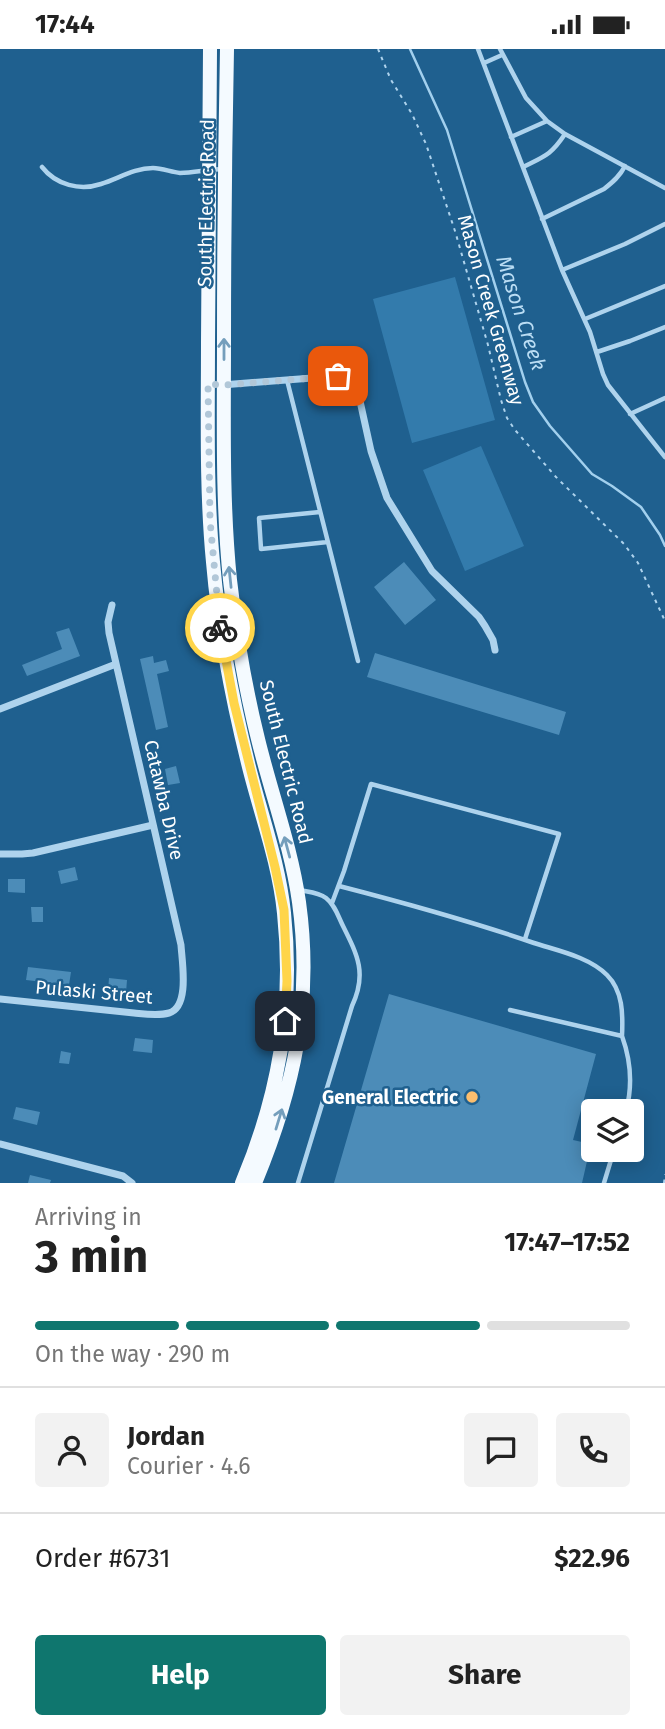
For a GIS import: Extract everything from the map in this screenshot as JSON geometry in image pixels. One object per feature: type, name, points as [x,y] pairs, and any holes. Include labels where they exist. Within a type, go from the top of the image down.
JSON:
[{"type":"main road","name":"South Electric Road","points":[[210,49],[210,520],[220,623],[234,703],[284,910],[287,967],[284,1037],[273,1095],[242,1183]]},
{"type":"main road","name":"South Electric Road","points":[[227,49],[224,169],[226,535],[244,674],[297,890],[303,974],[299,1033],[288,1091],[255,1183]]},
{"type":"street","points":[[208,384],[338,376],[353,383],[358,392],[387,498],[432,571],[479,617],[493,640],[495,650]]},
{"type":"street","name":"Catawba Drive","points":[[112,605],[108,622],[109,633],[181,945],[181,1002]]},
{"type":"street","points":[[0,709],[116,664]]},
{"type":"street","points":[[0,853],[33,852],[153,825]]},
{"type":"street","name":"Pulaski Street","points":[[0,999],[157,1014],[171,1013],[181,1002]]},
{"type":"street","points":[[0,1144],[123,1176],[132,1183]]},
{"type":"lane","points":[[478,49],[562,270],[585,319],[608,385],[665,457]]},
{"type":"lane","points":[[483,63],[501,52],[526,98],[547,121],[565,134],[665,188]]},
{"type":"lane","points":[[511,137],[547,121]]},
{"type":"lane","points":[[523,167],[548,155],[565,134]]},
{"type":"lane","points":[[542,219],[604,189],[613,183],[625,166]]},
{"type":"lane","points":[[42,167],[54,180],[63,184],[88,187],[153,168],[180,173],[224,169]]},
{"type":"lane","points":[[562,270],[665,225]]},
{"type":"lane","points":[[585,319],[665,286]]},
{"type":"lane","points":[[597,352],[665,327]]},
{"type":"lane","points":[[287,380],[358,661]]},
{"type":"lane","points":[[630,414],[665,398]]},
{"type":"lane","points":[[320,512],[259,518],[261,549],[328,542]]},
{"type":"lane","points":[[332,903],[370,784],[559,834],[525,939]]},
{"type":"lane","points":[[339,885],[472,922],[595,965],[609,977],[619,994],[622,1035],[631,1071],[628,1099]]},
{"type":"lane","points":[[280,890],[323,895],[332,903],[357,955],[360,974],[360,984],[298,1183]]},
{"type":"lane","points":[[510,1010],[622,1035]]},
{"type":"lane","points":[[604,1183],[610,1162]]},
{"type":"path","name":"Mason Creek Greenway","points":[[378,49],[391,80],[416,121],[426,145],[455,231],[507,418],[556,477],[624,544],[638,563],[665,621]]},
{"type":"path","points":[[664,1183],[665,1174]]},
{"type":"shaded area","points":[[455,277],[495,420],[412,443],[373,299]]},
{"type":"shaded area","points":[[481,446],[524,546],[465,571],[423,470]]},
{"type":"building","points":[[404,562],[436,600],[405,625],[374,587]]},
{"type":"building","points":[[69,628],[80,656],[27,676],[22,665],[62,649],[56,632]]},
{"type":"building","points":[[375,653],[566,712],[559,735],[367,677]]},
{"type":"building","points":[[153,656],[154,663],[166,660],[169,671],[157,674],[168,727],[156,730],[140,659]]},
{"type":"building","points":[[176,766],[180,783],[168,785],[165,769]]},
{"type":"building","points":[[75,867],[78,880],[61,884],[58,871]]},
{"type":"building","points":[[8,879],[25,879],[25,893],[8,892]]},
{"type":"building","points":[[31,907],[43,907],[43,922],[32,922]]},
{"type":"building","points":[[28,967],[71,972],[69,985],[26,980]]},
{"type":"building","points":[[109,978],[127,980],[126,993],[108,991]]},
{"type":"building","name":"General Electric","points":[[389,994],[596,1054],[584,1099],[581,1099],[581,1110],[573,1140],[581,1142],[581,1162],[587,1162],[582,1183],[334,1183]]},
{"type":"building","points":[[135,1038],[153,1040],[152,1053],[133,1051]]},
{"type":"building","points":[[61,1051],[71,1053],[69,1064],[59,1063]]},
{"type":"building","points":[[16,1107],[40,1112],[37,1125],[13,1119]]},
{"type":"building","points":[[30,1175],[51,1180],[50,1183],[28,1183]]},
{"type":"waterway","name":"Mason Creek","points":[[410,49],[447,130],[533,402],[592,474],[641,507],[665,546]]},
{"type":"way so far","points":[[220,628],[210,520],[208,384],[338,376]]},
{"type":"place","name":"General Electric","points":[[472,1097]]},
{"type":"route","points":[[220,628],[248,766],[284,910],[287,981],[285,1021]]}]
